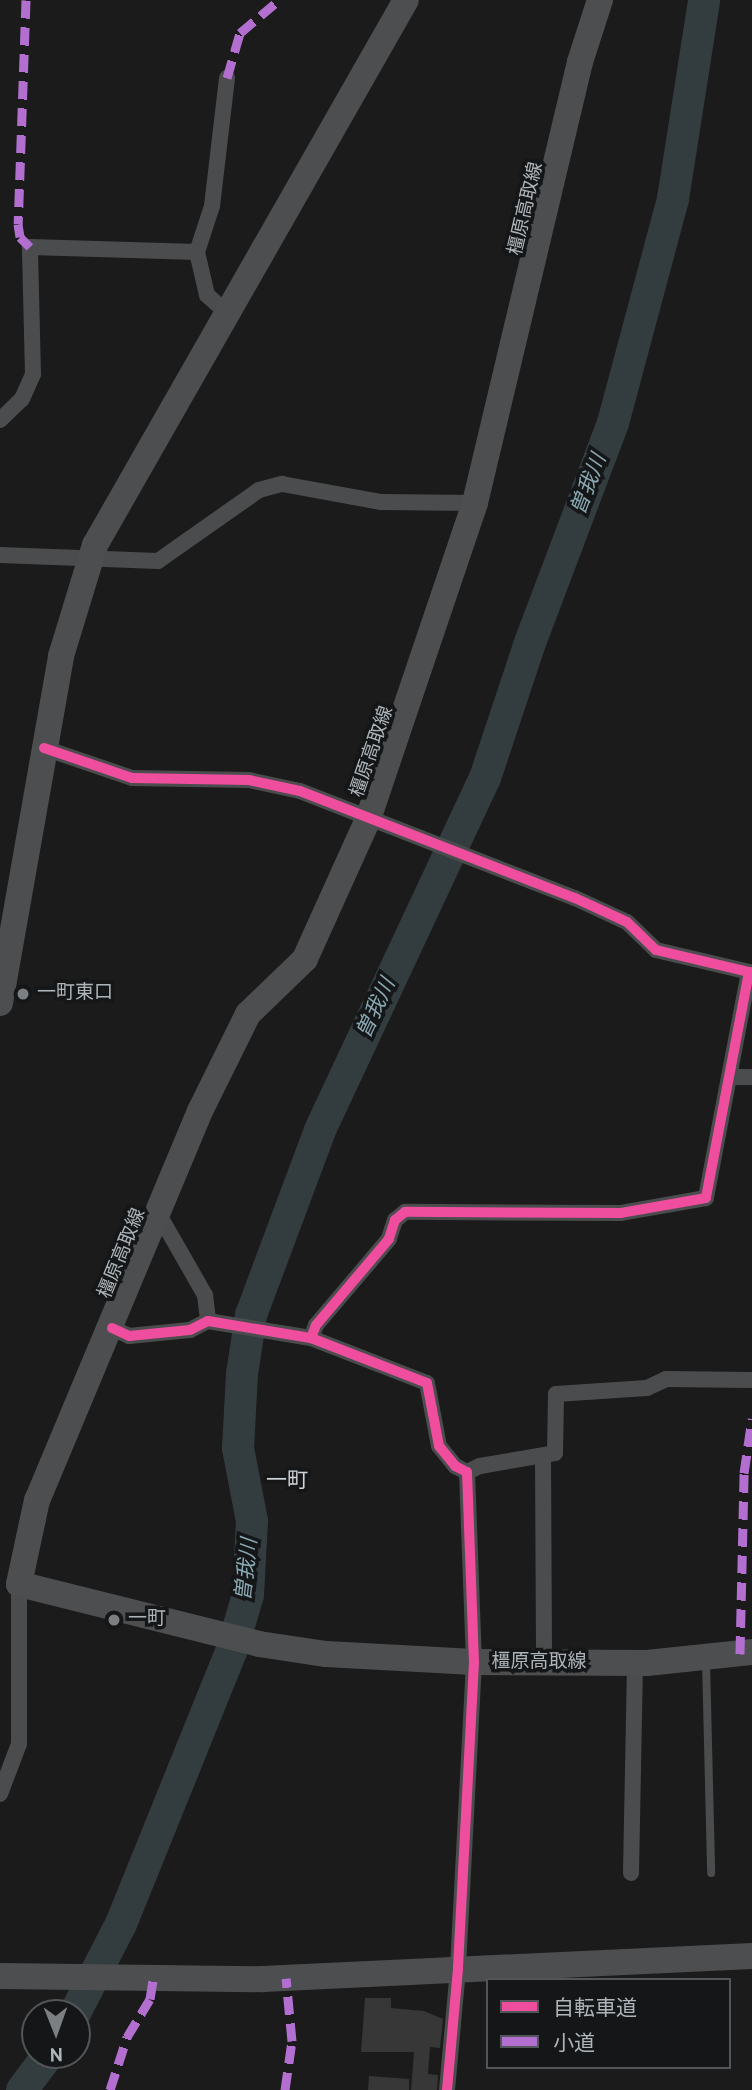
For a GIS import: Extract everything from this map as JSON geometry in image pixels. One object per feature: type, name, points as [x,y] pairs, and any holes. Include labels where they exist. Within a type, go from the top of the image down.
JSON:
[{"type":"main road","points":[[0,1003],[61,656],[90,559],[122,494],[228,314],[406,0]]},
{"type":"main road","name":"橿原高取線","points":[[600,0],[580,62],[475,503],[369,817],[305,959],[248,1014],[158,1213],[112,1328],[37,1500],[19,1584],[259,1644],[326,1654],[474,1662],[635,1663],[752,1653]]},
{"type":"main road","points":[[0,1976],[143,1980],[752,1956]]},
{"type":"street","points":[[227,78],[212,206],[197,253],[207,295],[228,314]]},
{"type":"street","points":[[0,420],[22,399],[33,374],[30,247],[197,253]]},
{"type":"street","points":[[0,555],[158,561],[259,491],[282,485],[381,502],[475,503]]},
{"type":"street","points":[[44,748],[132,778],[249,780],[300,791],[627,922],[656,950],[749,972],[706,1198],[621,1213],[405,1212],[395,1220],[389,1239],[316,1325],[311,1338]]},
{"type":"street","points":[[729,1077],[752,1077]]},
{"type":"street","points":[[158,1213],[205,1295],[213,1321]]},
{"type":"street","points":[[112,1328],[129,1336],[190,1330],[213,1321],[311,1338],[427,1383],[439,1446],[455,1466],[467,1472]]},
{"type":"street","points":[[467,1472],[480,1466],[555,1453],[556,1394],[646,1388],[666,1379],[752,1380]]},
{"type":"street","points":[[543,1457],[544,1662]]},
{"type":"street","points":[[447,2090],[458,1969],[474,1662],[467,1472]]},
{"type":"street","points":[[0,1794],[19,1744],[8,1655],[19,1584]]},
{"type":"street","points":[[631,1873],[635,1663]]},
{"type":"lane","points":[[706,1658],[711,1873]]},
{"type":"building","points":[[365,1998],[391,1998],[391,2008],[424,2011],[443,2019],[440,2048],[430,2047],[428,2074],[438,2075],[437,2090],[411,2090],[414,2052],[361,2052]]},
{"type":"building","points":[[369,2076],[409,2079],[409,2090],[368,2090]]},
{"type":"waterway","name":"曽我川","points":[[82,1999],[121,1924],[232,1649],[248,1595],[252,1521],[238,1448],[242,1374],[251,1315],[320,1130],[485,778],[531,640],[613,423],[673,199],[704,0]]},
{"type":"waterway","name":"曽我川","points":[[22,2090],[38,2069]]},
{"type":"marked path","points":[[26,0],[18,224],[20,237],[30,247]]},
{"type":"marked path","points":[[227,78],[240,33],[279,0]]},
{"type":"marked path","points":[[740,1654],[744,1473],[752,1419]]},
{"type":"marked path","points":[[285,2090],[292,2041],[286,1978]]},
{"type":"marked path","points":[[110,2090],[127,2037],[150,1999],[153,1980]]},
{"type":"cycle path","points":[[44,748],[132,778],[249,780],[300,791],[575,898],[627,922],[656,950],[749,972],[706,1198],[621,1213],[405,1212],[395,1220],[389,1239],[316,1325],[311,1338]]},
{"type":"cycle path","points":[[112,1328],[129,1336],[190,1330],[208,1321],[311,1338],[427,1383],[439,1446],[455,1466],[467,1472],[474,1662],[458,1969],[447,2090]]},
{"type":"place","name":"一町東口","points":[[23,994]]},
{"type":"place","name":"一町","points":[[114,1620]]},
{"type":"district","name":"一町","points":[[287,1482]]}]
